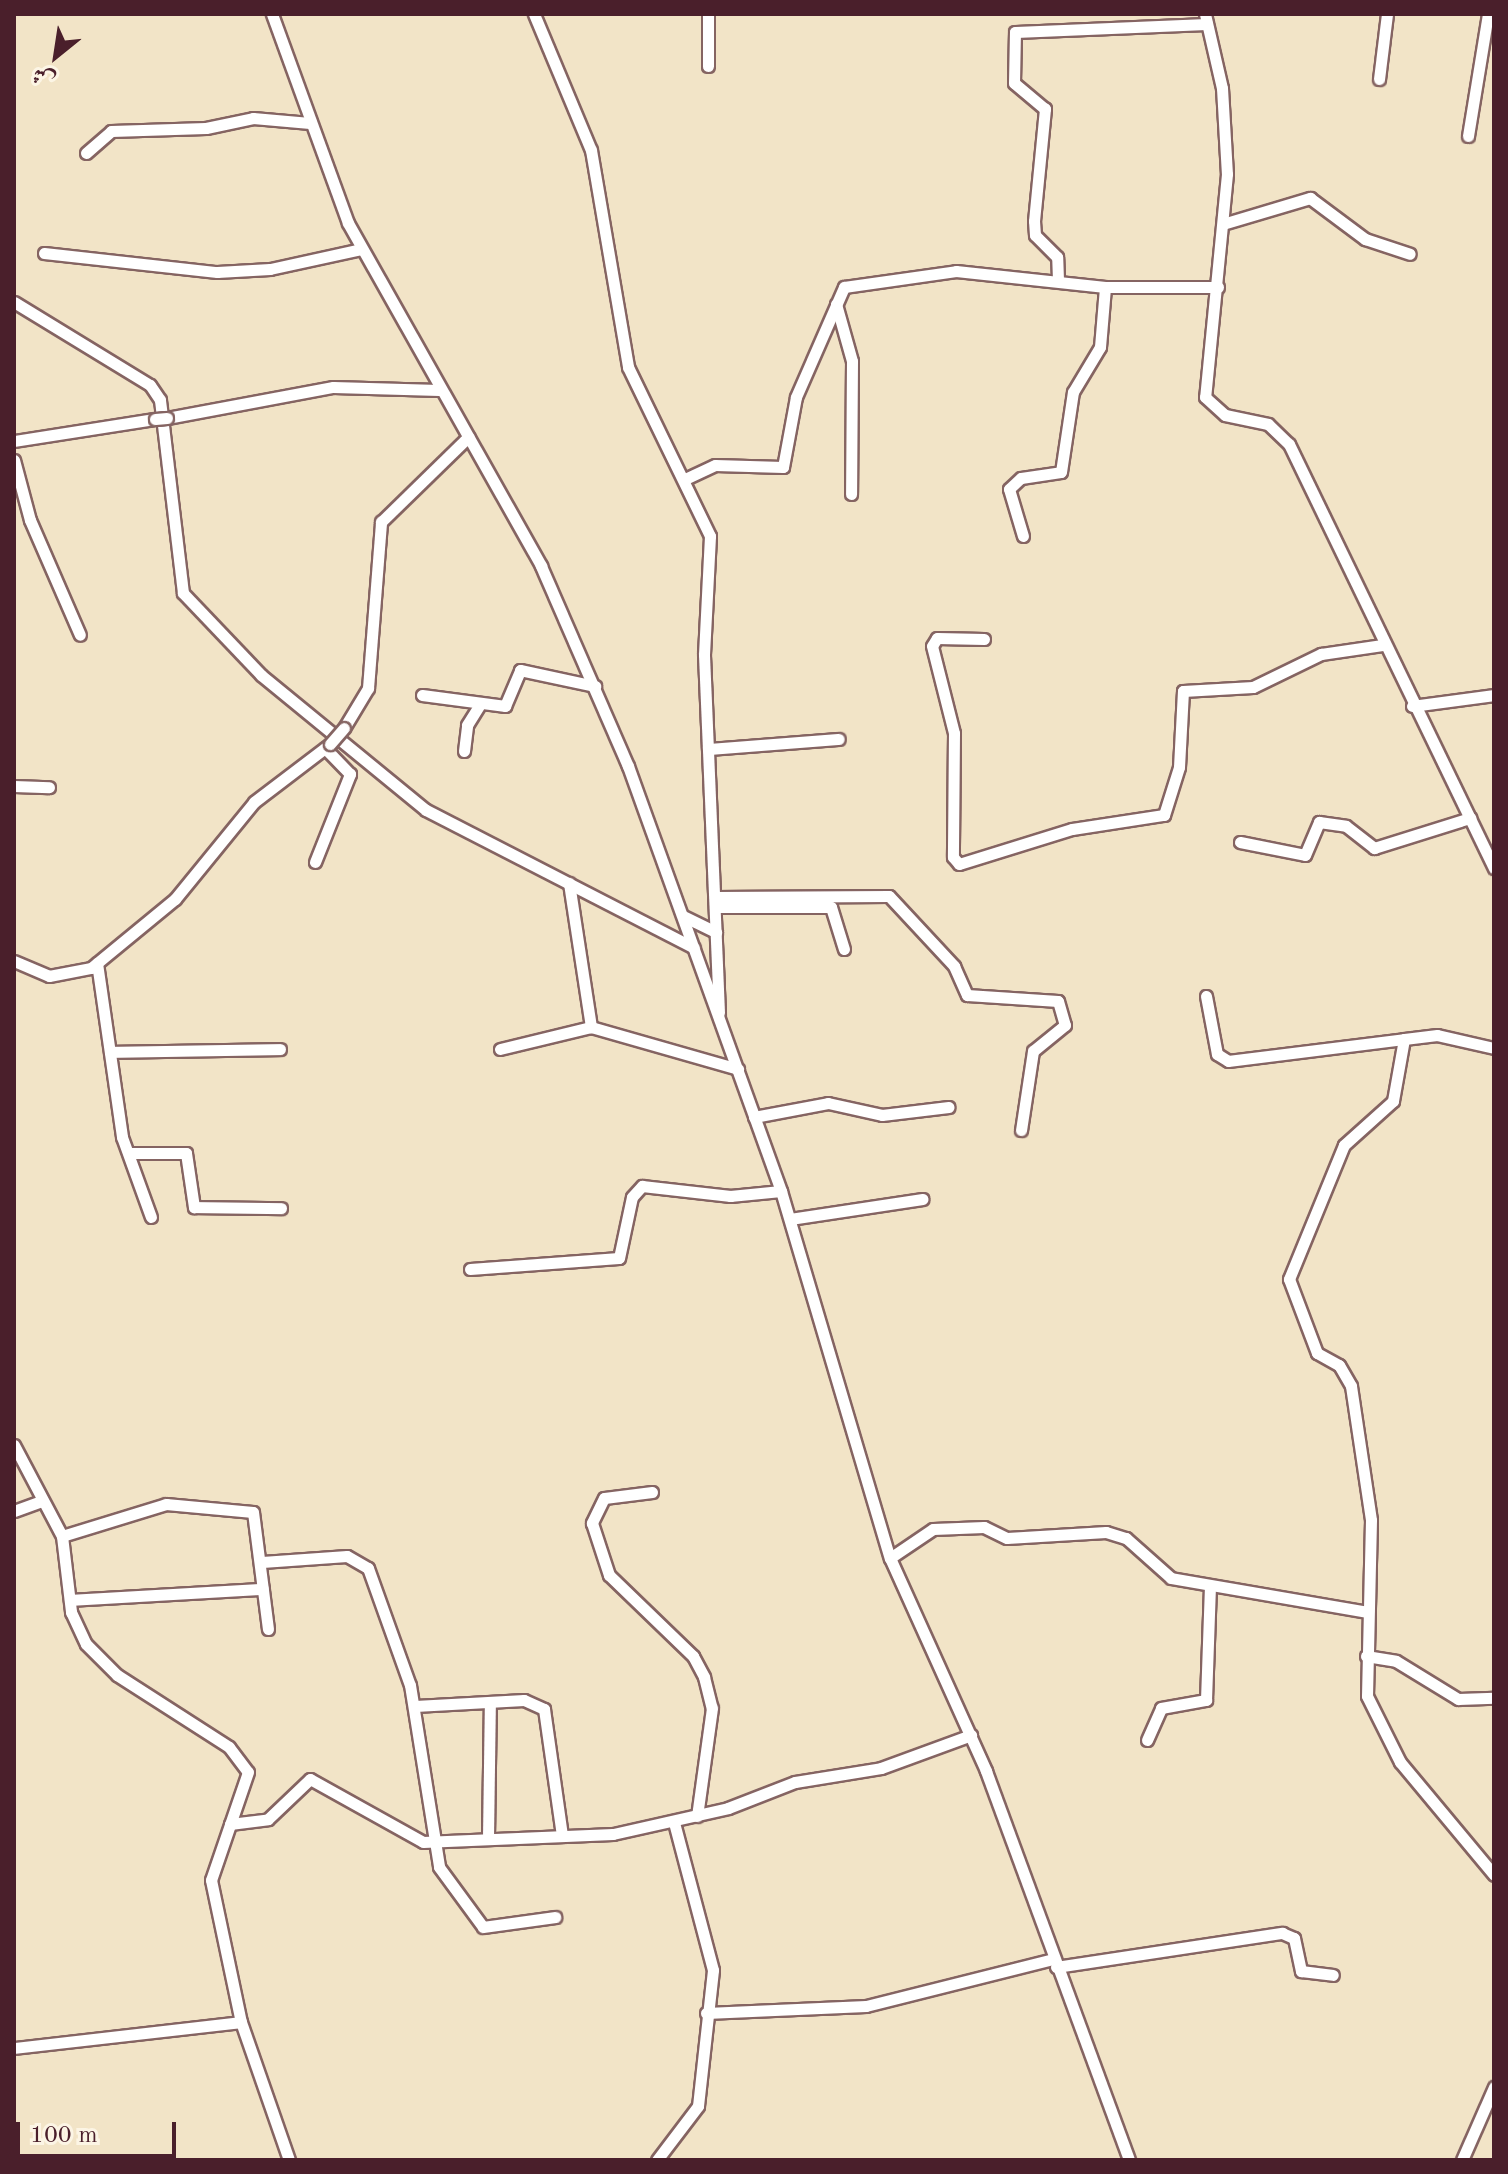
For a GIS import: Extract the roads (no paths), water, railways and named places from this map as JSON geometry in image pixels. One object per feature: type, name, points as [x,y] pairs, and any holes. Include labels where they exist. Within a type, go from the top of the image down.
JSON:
[{"type":"street","points":[[272,14],[310,123],[361,249],[541,566],[595,686],[683,916],[781,1191],[890,1558],[971,1735],[1129,2160]]},
{"type":"street","points":[[534,14],[591,150],[628,367],[685,479],[713,549],[704,655],[720,1025]]},
{"type":"street","points":[[708,14],[708,66]]},
{"type":"street","points":[[1379,79],[1387,14]]},
{"type":"street","points":[[1468,136],[1488,14]]},
{"type":"street","points":[[1058,280],[1057,257],[1035,235],[1045,109],[1014,83],[1015,32],[1206,19],[1226,117],[1226,223],[1202,374],[1205,397],[1216,411],[1284,437],[1382,645],[1494,868]]},
{"type":"street","points":[[86,153],[111,131],[253,118],[310,123]]},
{"type":"street","points":[[1226,223],[1306,197],[1365,239],[1410,254]]},
{"type":"street","points":[[44,253],[217,272],[270,269],[361,249]]},
{"type":"street","points":[[685,479],[715,465],[783,467],[796,397],[836,304],[850,285],[936,273],[1058,280],[1105,287],[1218,287]]},
{"type":"street","points":[[1023,536],[1009,489],[1021,478],[1061,472],[1073,392],[1100,347],[1105,287]]},
{"type":"street","points":[[14,302],[150,385],[160,400],[183,593],[197,613],[352,754],[426,810],[694,948]]},
{"type":"street","points":[[836,304],[852,361],[851,494]]},
{"type":"street","points":[[14,441],[333,387],[439,390]]},
{"type":"street","points":[[14,961],[56,977],[97,963],[175,899],[254,802],[328,746],[344,728],[368,688],[381,522],[468,437]]},
{"type":"street","points":[[14,460],[30,520],[80,635]]},
{"type":"street","points":[[984,639],[937,638],[932,646],[954,733],[953,857],[959,864],[1072,829],[1164,815],[1181,755],[1183,691],[1253,687],[1321,654],[1382,645]]},
{"type":"street","points":[[422,695],[479,706],[505,706],[520,670],[595,686]]},
{"type":"street","points":[[1412,706],[1494,695]]},
{"type":"street","points":[[464,751],[467,725],[479,706]]},
{"type":"street","points":[[708,749],[839,739]]},
{"type":"street","points":[[315,862],[350,774],[328,746]]},
{"type":"street","points":[[14,786],[49,787]]},
{"type":"street","points":[[1240,842],[1305,855],[1319,822],[1346,826],[1374,848],[1470,818]]},
{"type":"street","points":[[569,883],[591,1027]]},
{"type":"street","points":[[716,902],[889,896],[954,966],[967,995],[1058,1001],[1065,1025],[1033,1051],[1021,1130]]},
{"type":"street","points":[[716,902],[831,907],[844,949]]},
{"type":"street","points":[[683,916],[716,932]]},
{"type":"street","points":[[97,963],[129,1153],[151,1217]]},
{"type":"street","points":[[1206,996],[1217,1054],[1228,1061],[1429,1034],[1494,1048]]},
{"type":"street","points":[[500,1049],[591,1027],[738,1069]]},
{"type":"street","points":[[1404,1039],[1393,1101],[1344,1145],[1289,1269],[1317,1353],[1339,1365],[1351,1386],[1371,1520],[1367,1696],[1395,1754],[1494,1875]]},
{"type":"street","points":[[110,1052],[280,1049]]},
{"type":"street","points":[[754,1117],[828,1103],[882,1115],[949,1107]]},
{"type":"street","points":[[129,1153],[186,1153],[194,1207],[281,1208]]},
{"type":"street","points":[[470,1269],[619,1258],[632,1197],[642,1186],[730,1196],[781,1191]]},
{"type":"street","points":[[790,1219],[923,1199]]},
{"type":"street","points":[[14,1445],[62,1536],[77,1630],[102,1664],[242,1759],[249,1782],[230,1824],[211,1880],[241,2022],[289,2160]]},
{"type":"street","points":[[652,1492],[604,1498],[592,1523],[609,1575],[693,1656],[704,1677],[712,1708],[697,1816]]},
{"type":"street","points":[[14,1511],[42,1501]]},
{"type":"street","points":[[62,1536],[166,1504],[197,1502],[257,1515],[268,1629]]},
{"type":"street","points":[[890,1558],[933,1529],[984,1527],[1007,1538],[1106,1532],[1126,1538],[1160,1574],[1210,1586],[1329,1600],[1368,1612]]},
{"type":"street","points":[[262,1562],[361,1560],[399,1645],[415,1706],[439,1867],[483,1927],[555,1917]]},
{"type":"street","points":[[1147,1740],[1161,1708],[1206,1700],[1210,1586]]},
{"type":"street","points":[[70,1600],[263,1589]]},
{"type":"street","points":[[1366,1656],[1396,1661],[1458,1699],[1494,1698]]},
{"type":"street","points":[[415,1706],[524,1700],[547,1714],[562,1836]]},
{"type":"street","points":[[488,1838],[490,1702]]},
{"type":"street","points":[[230,1824],[268,1819],[310,1779],[404,1835],[436,1844],[488,1838],[562,1836],[674,1822],[795,1782],[881,1768],[971,1735]]},
{"type":"street","points":[[657,2160],[698,2106],[712,1947],[674,1822]]},
{"type":"street","points":[[706,2013],[866,2006],[1054,1963],[1282,1933],[1294,1938],[1301,1971],[1333,1975]]},
{"type":"street","points":[[14,2048],[241,2022]]},
{"type":"street","points":[[1462,2160],[1494,2087]]}]
